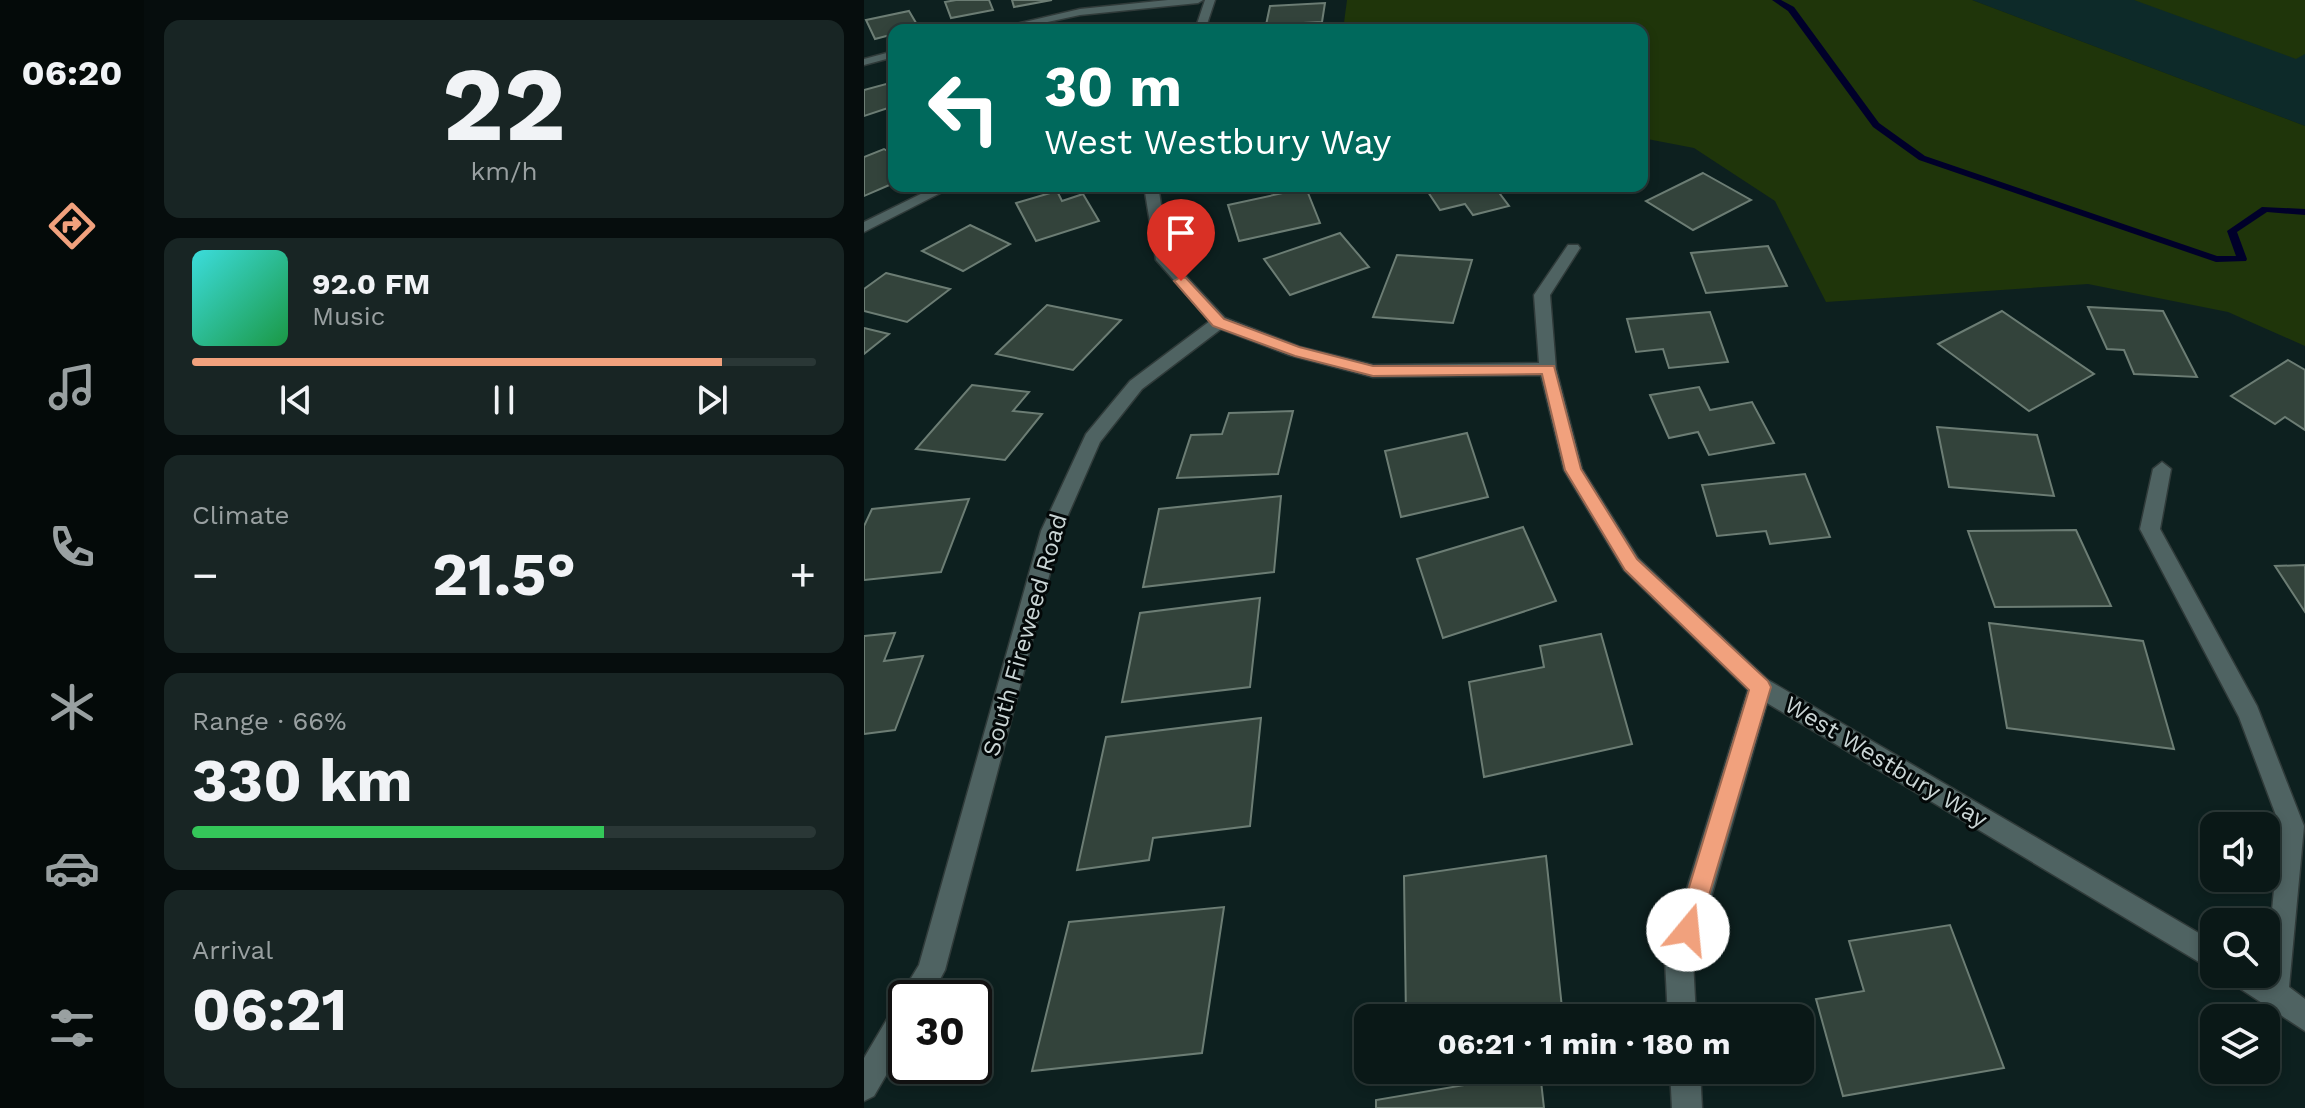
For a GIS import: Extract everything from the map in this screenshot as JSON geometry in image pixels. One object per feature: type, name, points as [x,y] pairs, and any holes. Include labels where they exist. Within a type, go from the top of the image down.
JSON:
[{"type":"street","points":[[1023,24],[1080,12],[1198,0]]},
{"type":"street","points":[[1202,24],[1210,0]]},
{"type":"street","points":[[864,62],[888,56]]},
{"type":"street","points":[[864,228],[935,192]]},
{"type":"street","points":[[1152,192],[1163,260],[1219,322],[1295,351],[1373,371],[1548,369]]},
{"type":"street","name":"West Westbury Way","points":[[1573,248],[1542,295],[1548,369],[1573,470],[1631,564],[1760,687],[2200,949]]},
{"type":"street","name":"South Fireweed Road","points":[[925,980],[931,970],[1051,531],[1092,439],[1136,385],[1219,322]]},
{"type":"street","points":[[2162,469],[2150,529],[2249,713],[2292,826],[2275,993]]},
{"type":"street","points":[[1681,1004],[1679,960],[1760,687]]},
{"type":"street","points":[[2267,988],[2305,1017]]},
{"type":"street","points":[[864,1086],[888,1045]]},
{"type":"street","points":[[1686,1084],[1687,1108]]},
{"type":"shaded area","points":[[1972,0],[2305,0],[2305,126]]},
{"type":"green space","points":[[1347,0],[1972,0],[2305,126],[2305,346],[2228,312],[2088,284],[1826,302],[1775,201],[1694,148],[1648,139],[1648,24],[1344,24]]},
{"type":"green space","points":[[2134,0],[2305,0],[2305,54],[2296,59]]},
{"type":"building","points":[[989,0],[993,10],[951,18],[945,2]]},
{"type":"building","points":[[1012,0],[1052,0],[1014,7]]},
{"type":"building","points":[[1325,3],[1322,22],[1266,24],[1270,6]]},
{"type":"building","points":[[909,11],[917,24],[888,24],[888,36],[875,39],[866,20]]},
{"type":"building","points":[[886,84],[888,108],[864,116],[864,90]]},
{"type":"building","points":[[884,149],[888,151],[888,186],[864,196],[864,157]]},
{"type":"building","points":[[1703,173],[1751,200],[1693,230],[1646,201]]},
{"type":"building","points":[[1054,192],[1058,192],[1062,201],[1083,194],[1099,221],[1036,241],[1016,203]]},
{"type":"building","points":[[1288,192],[1308,192],[1320,223],[1239,241],[1228,205]]},
{"type":"building","points":[[1428,192],[1498,192],[1509,206],[1473,215],[1465,204],[1440,210]]},
{"type":"building","points":[[970,225],[1010,244],[963,271],[922,251]]},
{"type":"building","points":[[1340,233],[1369,267],[1290,295],[1264,259]]},
{"type":"building","points":[[1768,246],[1787,286],[1706,293],[1691,253]]},
{"type":"building","points":[[1397,255],[1472,260],[1453,323],[1373,317]]},
{"type":"building","points":[[886,273],[950,289],[907,322],[864,311],[864,289]]},
{"type":"building","points":[[1047,305],[1121,320],[1073,370],[996,354]]},
{"type":"building","points":[[2088,307],[2163,311],[2197,377],[2134,374],[2124,350],[2107,349]]},
{"type":"building","points":[[2002,311],[2094,374],[2029,411],[1938,344]]},
{"type":"building","points":[[1710,312],[1728,362],[1669,368],[1663,349],[1636,352],[1627,319]]},
{"type":"building","points":[[864,328],[889,334],[864,354]]},
{"type":"building","points":[[2288,360],[2305,370],[2305,430],[2285,417],[2275,424],[2231,396]]},
{"type":"building","points":[[972,385],[1029,392],[1013,411],[1042,414],[1005,460],[916,449]]},
{"type":"building","points":[[1699,387],[1710,410],[1752,402],[1774,443],[1709,455],[1698,432],[1669,438],[1650,395]]},
{"type":"building","points":[[1293,411],[1278,474],[1177,478],[1191,435],[1222,434],[1229,413]]},
{"type":"building","points":[[1937,427],[2037,435],[2054,496],[1949,487]]},
{"type":"building","points":[[1467,433],[1488,497],[1401,517],[1385,451]]},
{"type":"building","points":[[1805,474],[1830,537],[1770,544],[1766,531],[1717,536],[1702,485]]},
{"type":"building","points":[[1281,496],[1274,572],[1143,587],[1159,509]]},
{"type":"building","points":[[969,499],[941,572],[864,580],[864,526],[872,509]]},
{"type":"building","points":[[1523,527],[1556,601],[1443,638],[1417,559]]},
{"type":"building","points":[[2076,530],[2111,606],[1995,607],[1968,531]]},
{"type":"building","points":[[2305,565],[2305,612],[2275,566]]},
{"type":"building","points":[[1260,598],[1250,687],[1122,702],[1140,613]]},
{"type":"building","points":[[1989,623],[2143,641],[2174,749],[2007,728]]},
{"type":"building","points":[[895,633],[884,661],[923,656],[895,730],[864,734],[864,636]]},
{"type":"building","points":[[1601,634],[1632,744],[1484,777],[1469,682],[1544,667],[1540,646]]},
{"type":"building","points":[[1261,718],[1250,826],[1153,838],[1149,860],[1077,870],[1106,737]]},
{"type":"building","points":[[1546,856],[1562,1004],[1406,1004],[1404,876]]},
{"type":"building","points":[[1224,907],[1202,1053],[1032,1071],[1069,922]]},
{"type":"building","points":[[1950,925],[2004,1068],[1843,1096],[1816,999],[1864,991],[1849,941]]},
{"type":"building","points":[[1470,1084],[1541,1084],[1544,1108],[1376,1108],[1376,1100]]},
{"type":"waterway","points":[[1776,0],[1791,9],[1876,125],[1922,158],[2216,259],[2242,259],[2232,231],[2265,209],[2305,212]]},
{"type":"route","points":[[1181,281],[1219,322],[1295,351],[1373,371],[1548,369],[1573,470],[1631,564],[1760,687],[1688,930]]}]
